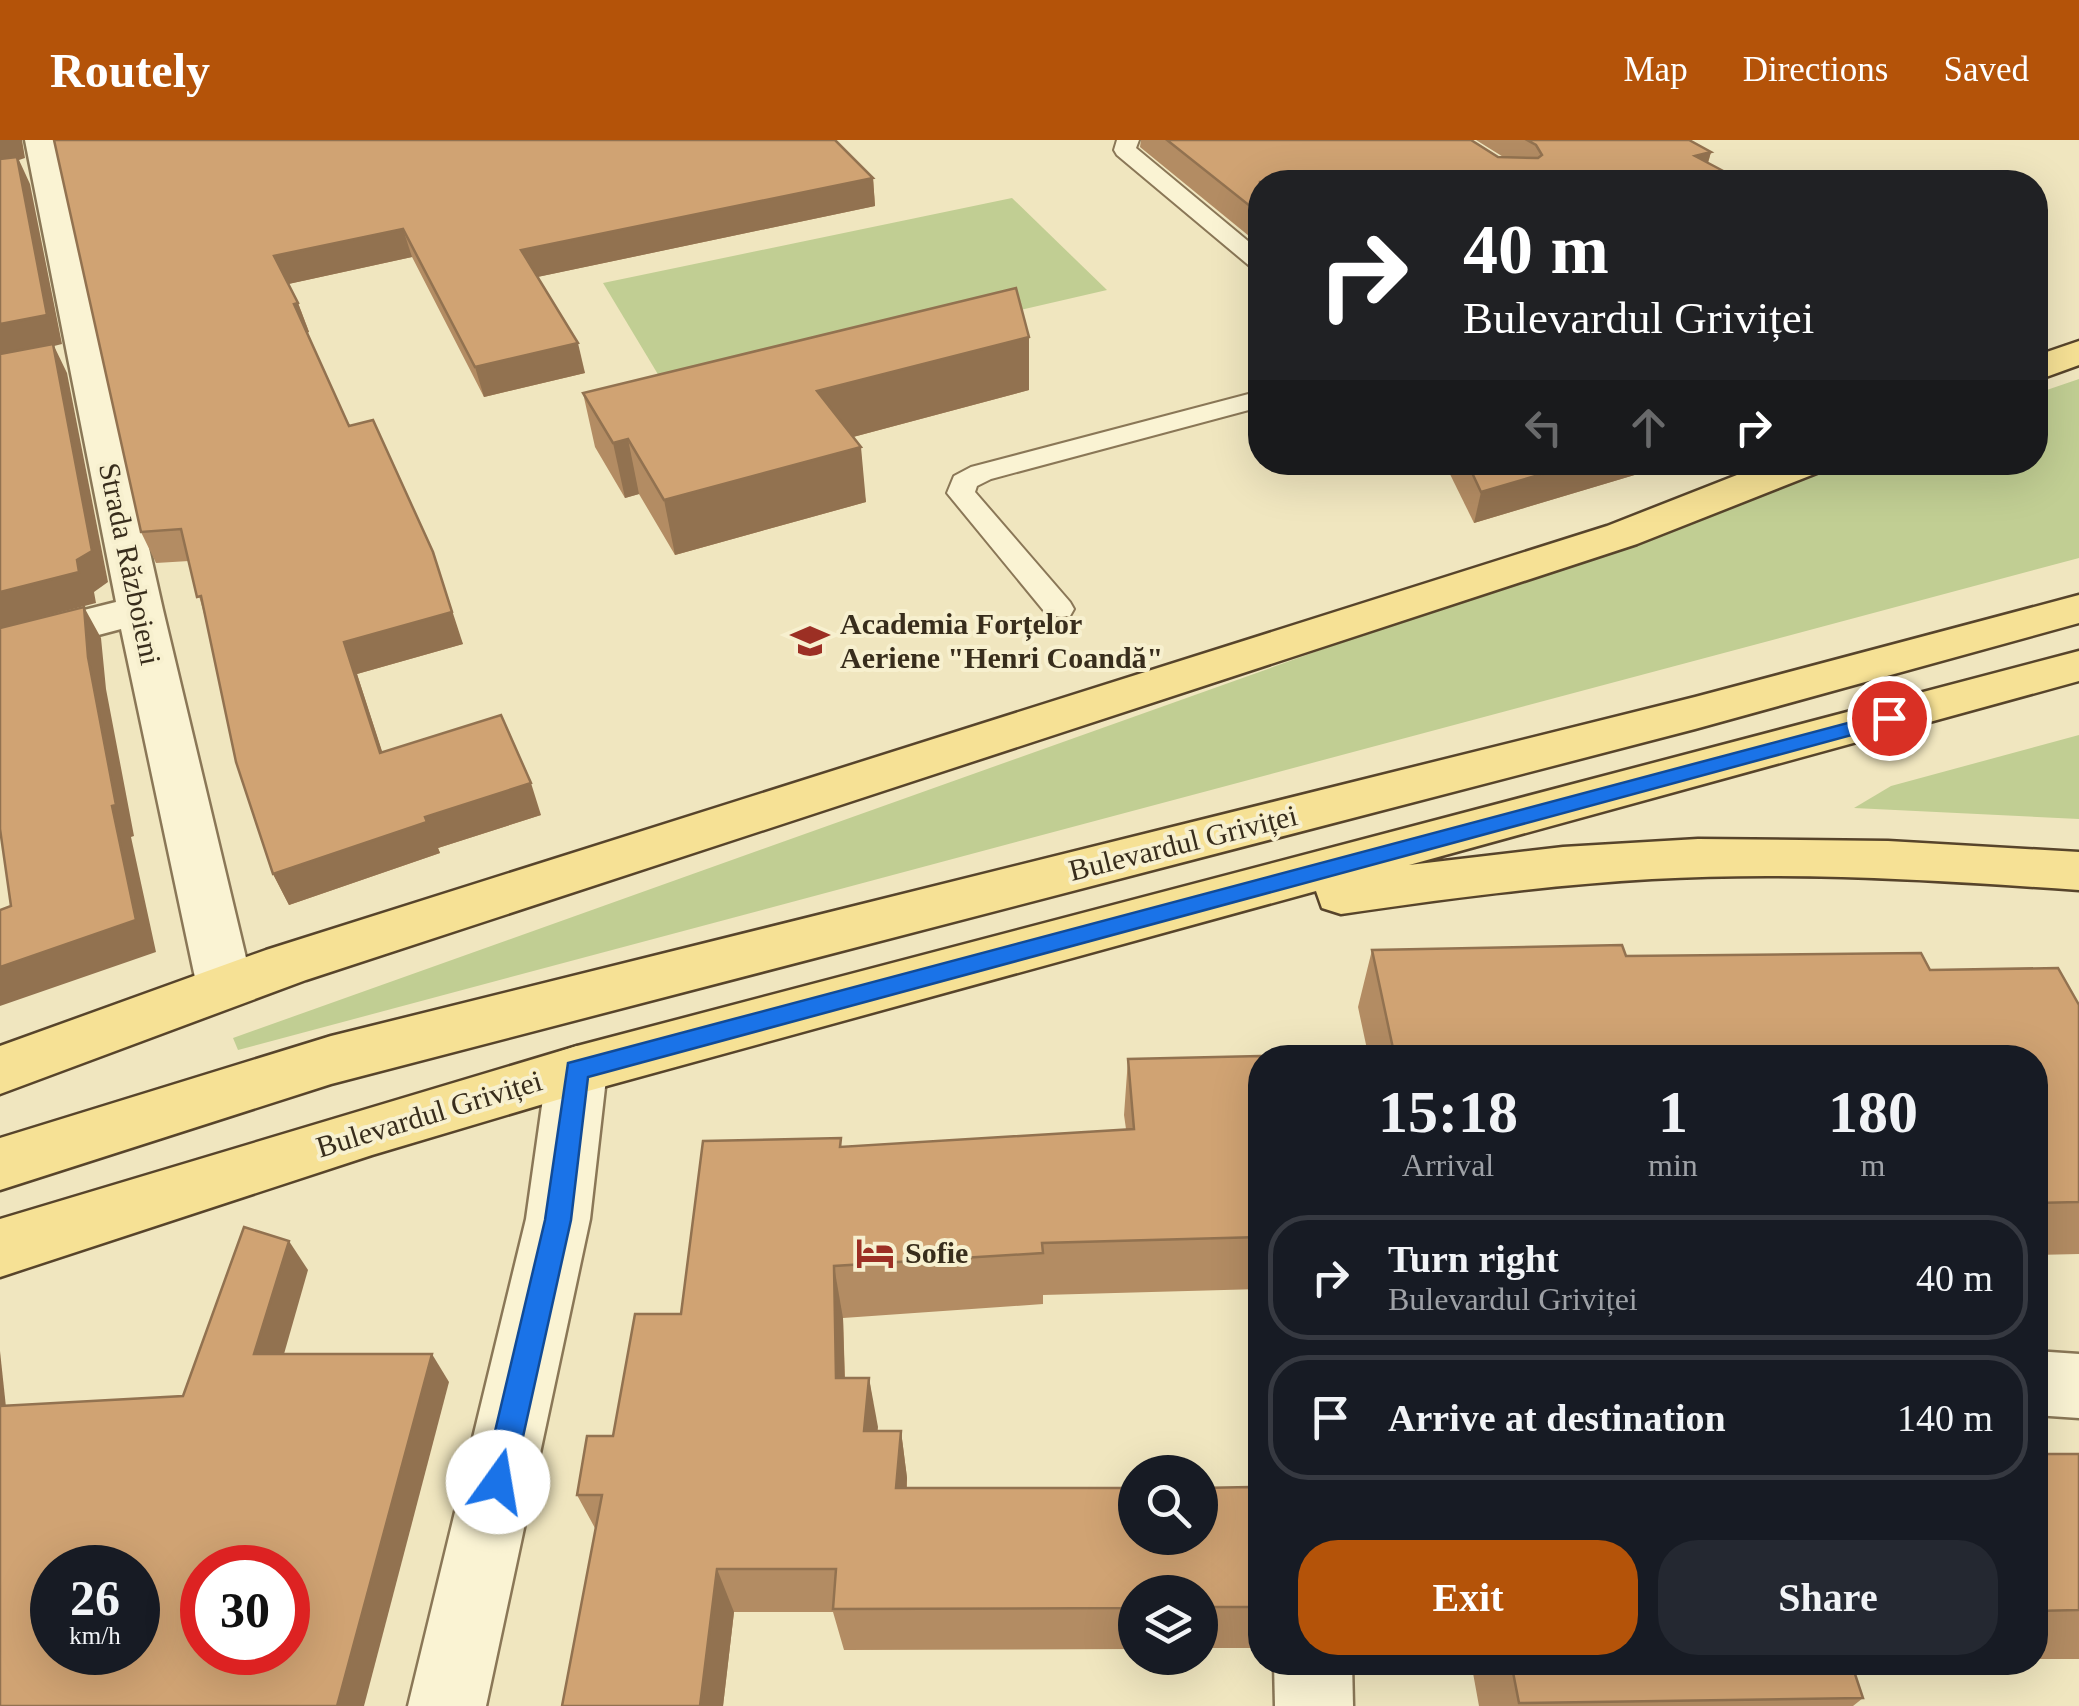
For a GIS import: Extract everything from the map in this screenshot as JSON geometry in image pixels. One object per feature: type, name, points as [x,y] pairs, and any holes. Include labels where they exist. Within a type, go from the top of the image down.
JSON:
[{"type":"main road","points":[[2048,365],[2079,352]]},
{"type":"main road","points":[[0,1070],[225,988],[1622,534],[1774,475]]},
{"type":"main road","name":"Bulevardul Griviței","points":[[0,1164],[331,1060],[1676,718],[2079,609]]},
{"type":"main road","name":"Bulevardul Griviței","points":[[0,1248],[372,1130],[577,1070],[2079,666]]},
{"type":"main road","points":[[1105,926],[1518,870],[1694,858],[1864,857],[2079,871]]},
{"type":"street","name":"Strada Războieni","points":[[34,160],[66,358],[140,610],[225,988]]},
{"type":"street","points":[[0,646],[140,610]]},
{"type":"street","points":[[447,1706],[558,1220],[577,1070]]},
{"type":"street","points":[[2048,1385],[2079,1386]]},
{"type":"street","points":[[1313,1675],[1314,1706]]},
{"type":"lane","points":[[1128,140],[1126,150],[1248,254]]},
{"type":"lane","points":[[1060,609],[961,493],[964,482],[998,468],[1248,403]]},
{"type":"green space","points":[[1012,198],[1107,290],[668,391],[603,283]]},
{"type":"green space","points":[[2079,379],[2079,558],[238,1050],[233,1038],[1811,475],[2048,475],[2048,390]]},
{"type":"green space","points":[[2079,735],[2079,819],[1854,808],[1891,786]]},
{"type":"building","points":[[54,140],[835,140],[873,178],[521,250],[578,343],[475,367],[403,229],[274,256],[349,426],[373,420],[433,552],[452,612],[344,642],[380,753],[501,715],[531,783],[425,817],[427,822],[273,874],[236,762],[201,596],[197,597],[181,529],[141,532]]},
{"type":"building","points":[[1167,140],[1471,140],[1498,157],[1538,158],[1542,155],[1536,145],[1527,140],[1689,140],[1711,152],[1695,156],[1721,170],[1248,170],[1248,204]]},
{"type":"building","points":[[17,157],[47,315],[0,324],[0,159]]},
{"type":"building","points":[[1016,288],[1029,337],[817,391],[861,447],[664,500],[628,439],[613,443],[583,393]]},
{"type":"building","points":[[53,344],[92,551],[77,560],[79,572],[0,592],[0,354]]},
{"type":"building","points":[[1473,475],[1539,475],[1481,492]]},
{"type":"building","points":[[84,607],[88,657],[116,805],[112,806],[136,920],[0,967],[0,910],[11,906],[0,829],[0,628]]},
{"type":"building","points":[[1622,945],[1626,956],[1921,953],[1930,970],[2058,968],[2079,1005],[2079,1202],[2048,1203],[2048,1045],[1392,1045],[1372,950]]},
{"type":"building","points":[[1248,1056],[1248,1237],[1042,1243],[1043,1253],[834,1266],[836,1378],[869,1378],[864,1431],[901,1431],[896,1488],[1118,1488],[1118,1555],[1218,1555],[1218,1488],[1248,1487],[1248,1607],[1218,1607],[1218,1575],[1118,1575],[1118,1608],[833,1609],[836,1569],[717,1569],[700,1706],[562,1706],[602,1495],[577,1495],[587,1436],[613,1436],[635,1314],[681,1314],[703,1141],[841,1138],[840,1147],[1134,1129],[1128,1059]]},
{"type":"building","points":[[244,1227],[289,1241],[254,1354],[432,1354],[337,1706],[0,1706],[0,1406],[183,1396]]},
{"type":"building","points":[[2048,1454],[2079,1454],[2079,1610],[2048,1611]]},
{"type":"building","points":[[1514,1675],[1855,1675],[1863,1698],[1519,1703]]},
{"type":"place","name":"Academia Forțelor Aeriene \"Henri Coandă\"","points":[[810,641]]},
{"type":"place","name":"Sofie","points":[[875,1253]]},
{"type":"route","points":[[498,1482],[558,1220],[577,1070],[1889,718]]}]
